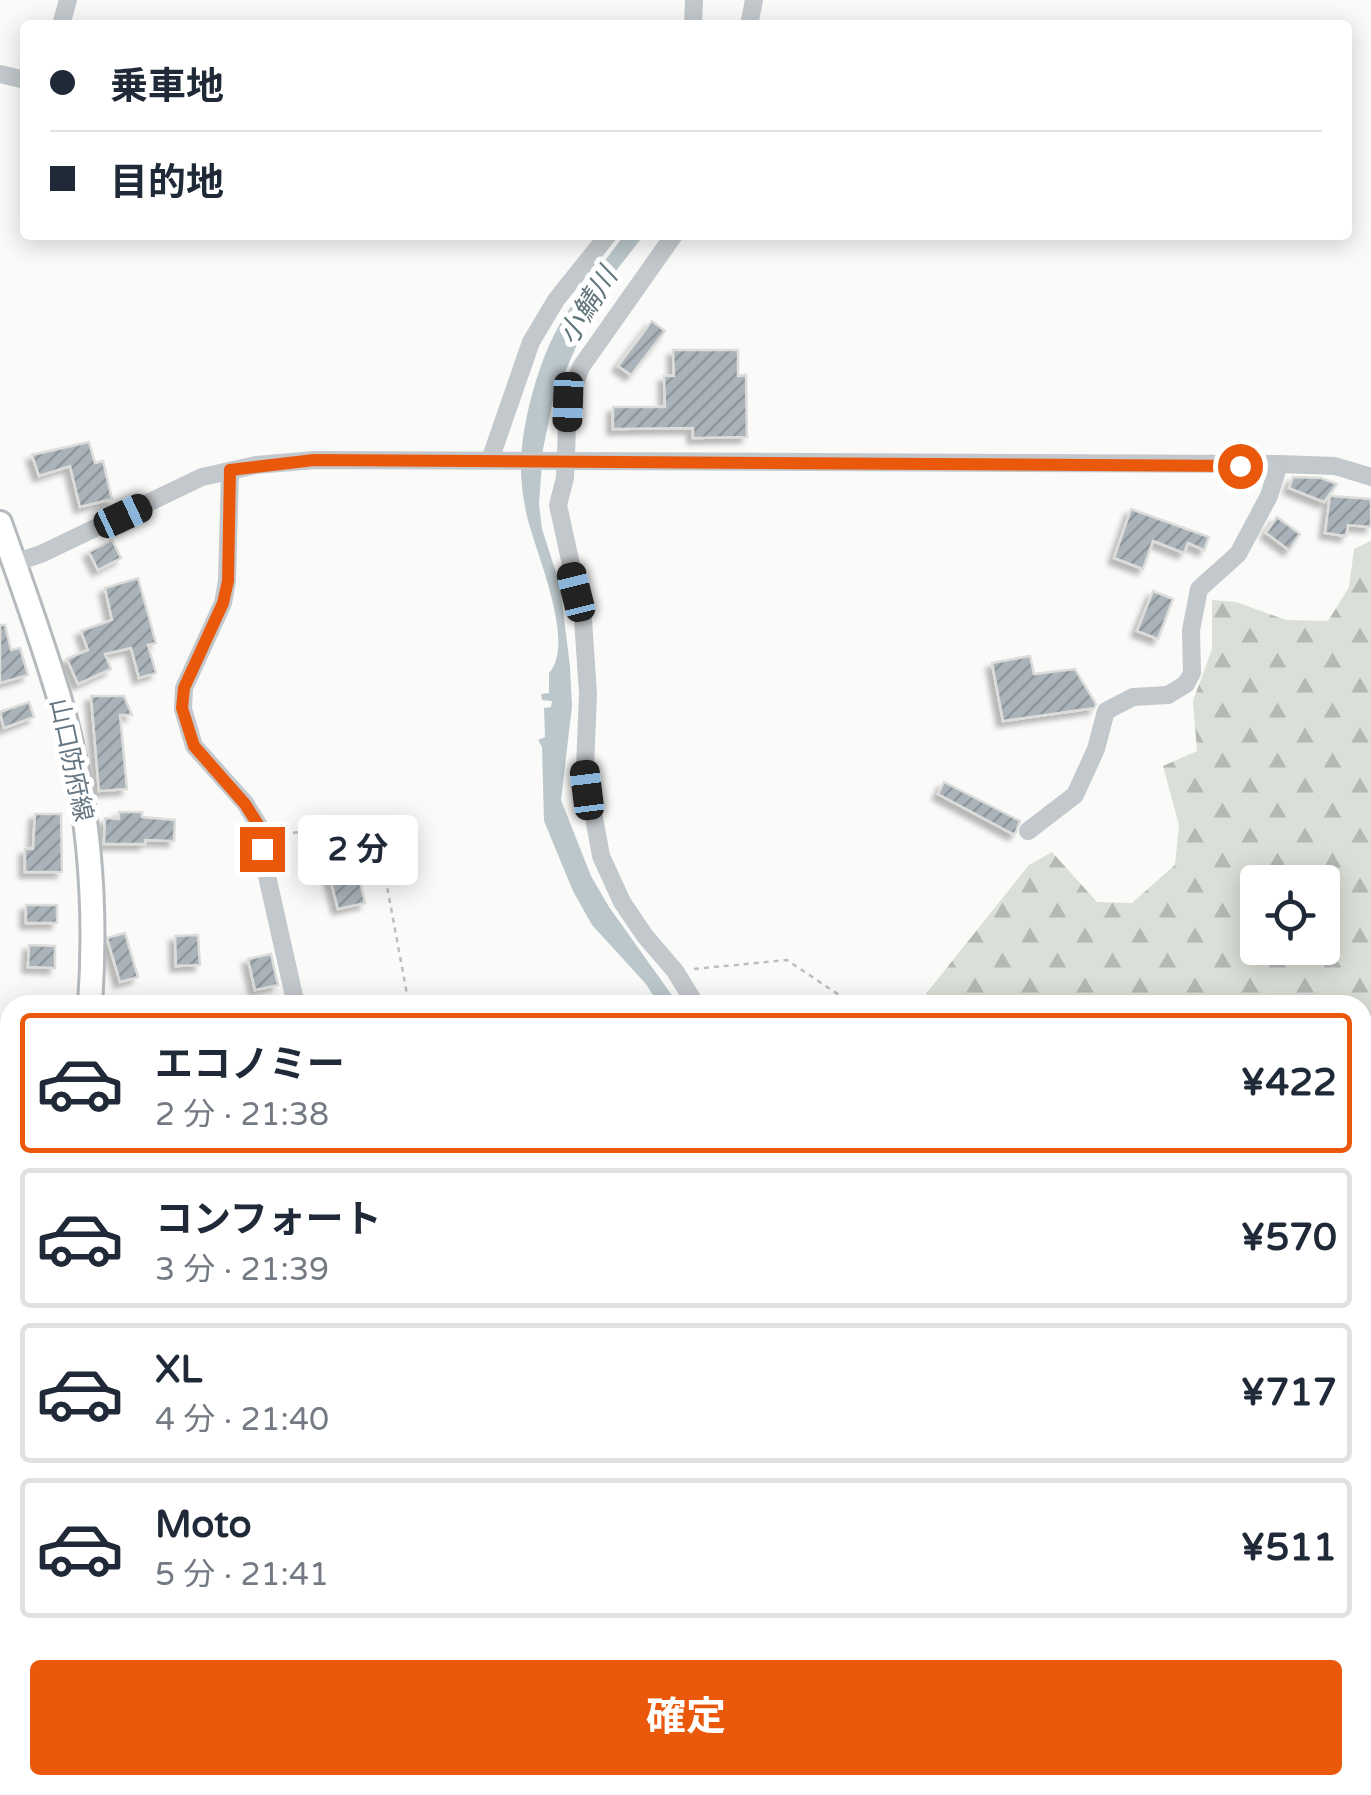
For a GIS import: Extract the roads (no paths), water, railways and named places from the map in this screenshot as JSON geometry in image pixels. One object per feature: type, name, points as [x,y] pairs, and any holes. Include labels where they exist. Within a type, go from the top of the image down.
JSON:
[{"type":"main road","name":"山口防府線","points":[[0,523],[63,711],[81,796],[92,891],[90,995]]},
{"type":"street","points":[[496,460],[532,342],[556,300],[604,240]]},
{"type":"street","points":[[670,240],[581,367],[568,402],[558,505],[583,618],[588,694],[584,768],[600,856],[622,902],[690,995]]},
{"type":"street","points":[[14,563],[202,478],[230,470],[314,460],[1278,464],[1335,466],[1371,477]]},
{"type":"street","points":[[1028,831],[1076,795],[1096,749],[1106,711],[1133,697],[1168,695],[1186,684],[1192,673],[1191,630],[1199,590],[1238,554],[1269,496],[1278,464]]},
{"type":"street","points":[[230,470],[228,581],[223,603],[184,688],[182,708],[194,746],[245,804],[266,837],[262,849],[294,995]]},
{"type":"water","name":"小鯖川","points":[[620,240],[640,240],[586,315],[553,400],[543,449],[539,504],[542,529],[560,585],[572,706],[561,800],[591,876],[672,995],[653,995],[592,925],[573,891],[544,821],[542,747],[538,740],[545,737],[544,708],[551,707],[552,701],[542,700],[541,694],[549,693],[549,673],[556,659],[558,640],[551,595],[524,501],[521,467],[527,417],[547,349],[578,296]]}]
